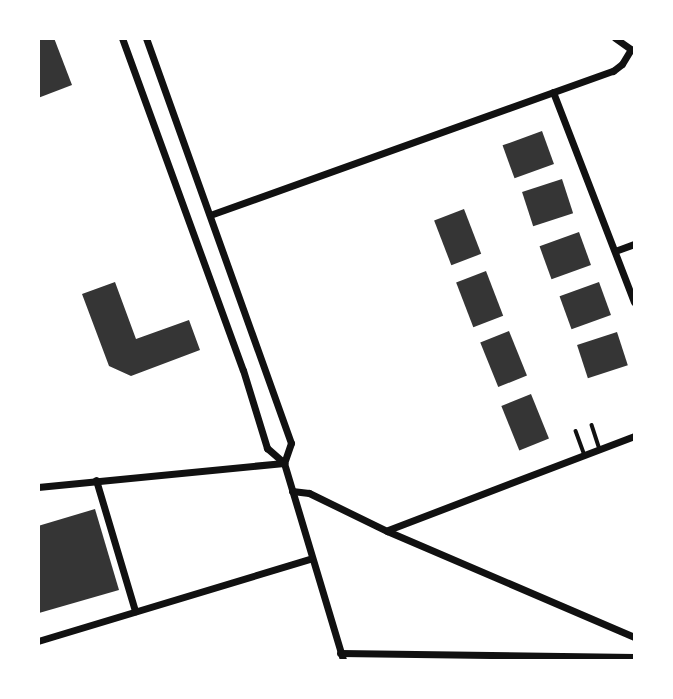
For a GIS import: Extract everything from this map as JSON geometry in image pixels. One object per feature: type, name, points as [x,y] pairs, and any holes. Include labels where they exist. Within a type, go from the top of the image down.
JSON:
[{"type":"street","points":[[122,38],[243,370],[267,448],[284,463],[310,559],[341,657],[635,657]]},
{"type":"street","points":[[146,38],[291,443],[284,463]]},
{"type":"street","points":[[210,215],[612,71],[622,64],[633,50],[615,38]]},
{"type":"street","points":[[553,92],[635,302]]},
{"type":"street","points":[[615,251],[635,244]]},
{"type":"street","points":[[387,531],[635,436]]},
{"type":"street","points":[[38,487],[284,463]]},
{"type":"street","points":[[96,480],[135,611]]},
{"type":"street","points":[[292,491],[309,493],[387,531],[635,638]]},
{"type":"street","points":[[38,641],[310,559]]},
{"type":"lane","points":[[592,425],[600,449]]},
{"type":"lane","points":[[576,430],[585,455]]},
{"type":"building","points":[[38,38],[54,38],[72,85],[38,98]]},
{"type":"building","points":[[542,131],[554,164],[515,178],[503,145]]},
{"type":"building","points":[[562,179],[573,213],[533,226],[522,192]]},
{"type":"building","points":[[464,209],[481,254],[451,265],[434,220]]},
{"type":"building","points":[[579,232],[591,265],[552,279],[540,246]]},
{"type":"building","points":[[486,271],[503,316],[473,327],[456,282]]},
{"type":"building","points":[[115,282],[136,339],[189,320],[200,350],[131,376],[109,366],[82,294]]},
{"type":"building","points":[[599,282],[611,315],[572,329],[560,296]]},
{"type":"building","points":[[509,331],[527,376],[498,387],[480,343]]},
{"type":"building","points":[[617,332],[628,365],[588,378],[577,345]]},
{"type":"building","points":[[531,394],[549,439],[519,450],[501,406]]},
{"type":"building","points":[[95,509],[119,590],[39,613],[38,526]]}]
